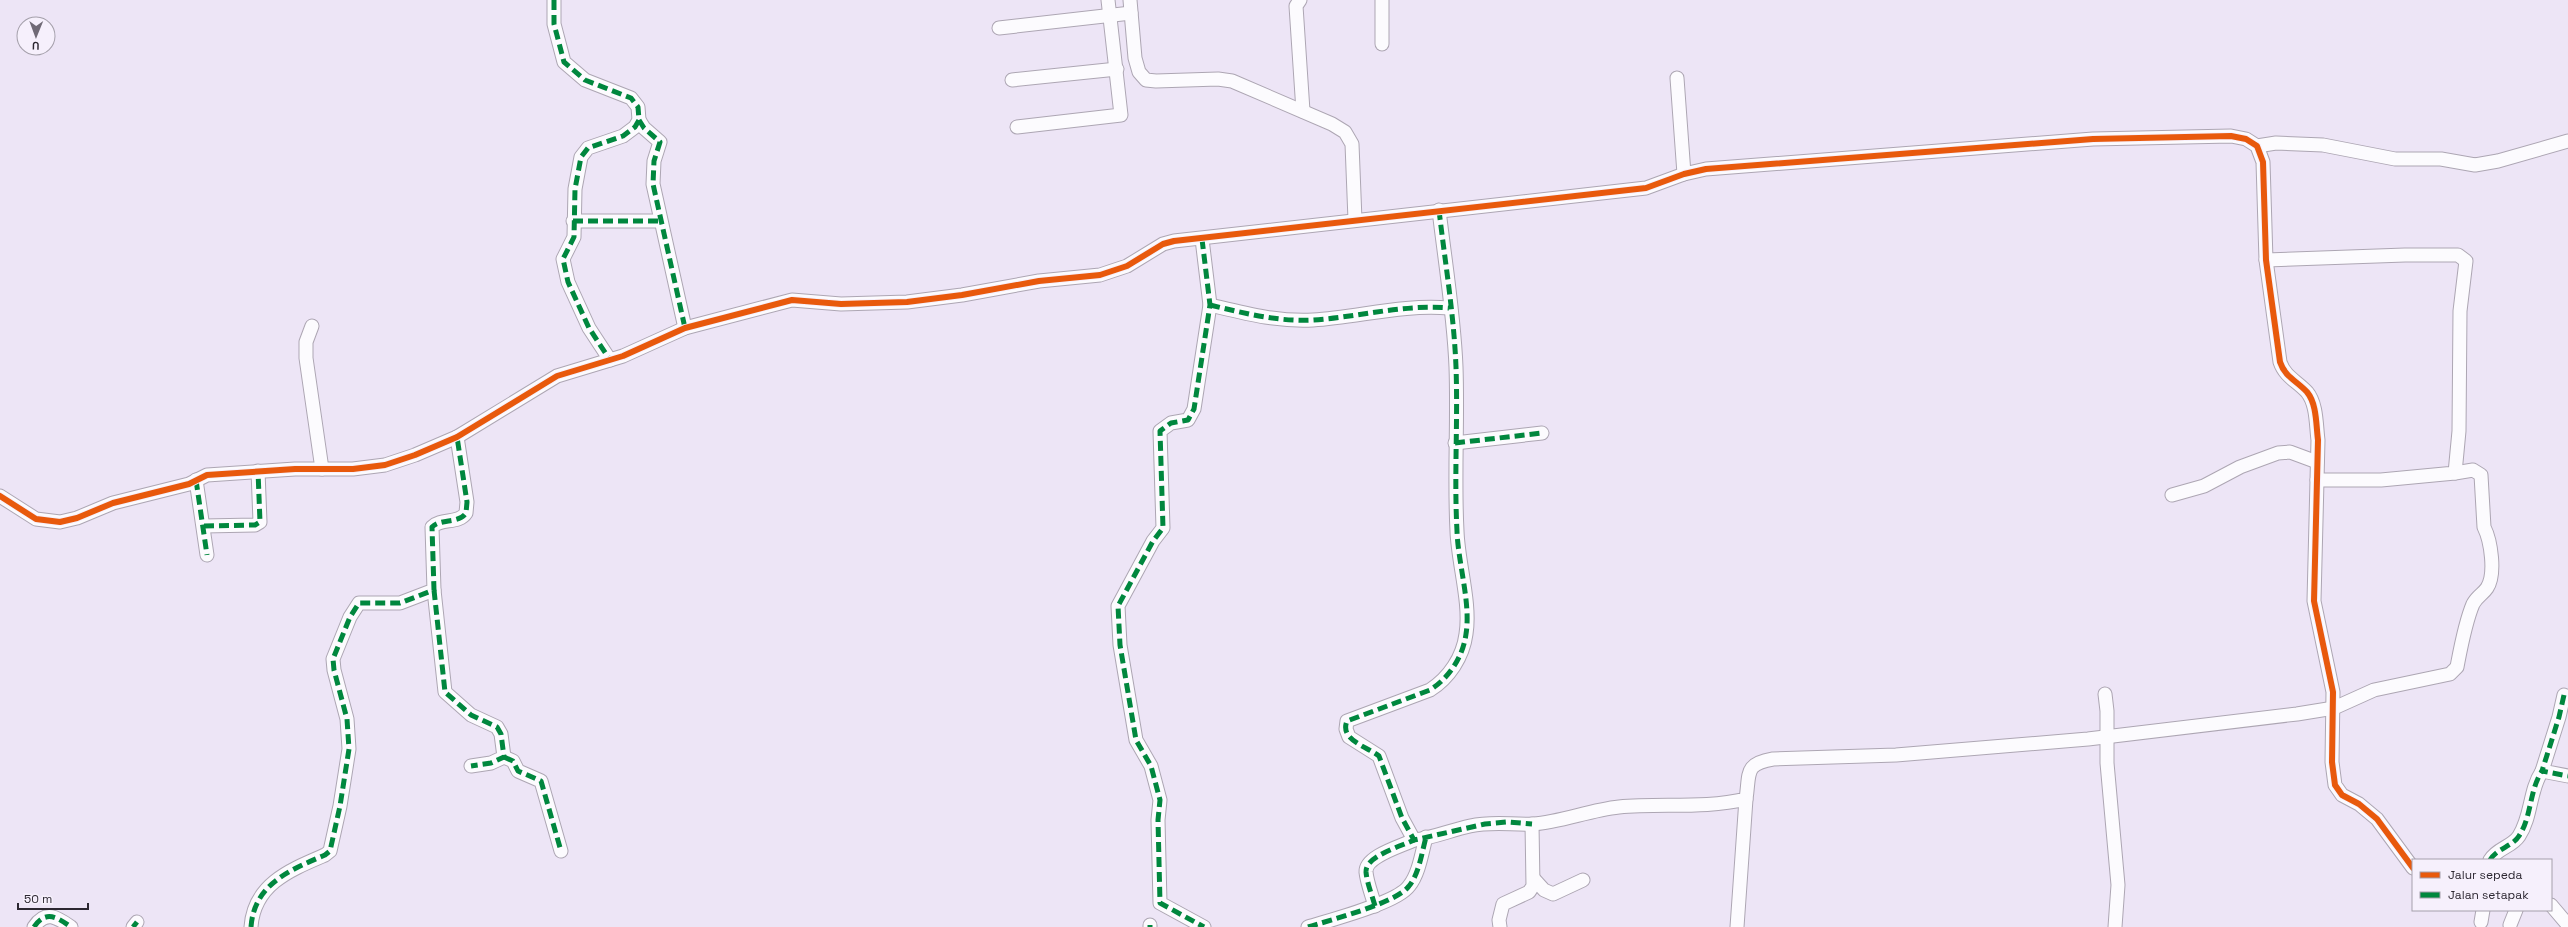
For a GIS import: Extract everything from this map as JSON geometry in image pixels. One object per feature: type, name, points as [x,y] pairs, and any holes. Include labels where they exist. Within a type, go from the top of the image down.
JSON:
[{"type":"street","points":[[554,0],[554,24],[564,62],[585,80],[631,98],[638,107],[639,120],[644,128],[660,142],[654,161],[653,184],[685,328]]},
{"type":"street","points":[[1017,127],[1119,116],[1122,113],[1108,0]]},
{"type":"street","points":[[1130,0],[1130,13],[1137,66],[1141,75],[1146,80],[1156,82],[1218,78],[1232,81],[1332,124],[1349,136],[1352,144],[1355,220]]},
{"type":"street","points":[[1300,0],[1296,6],[1303,111]]},
{"type":"street","points":[[1382,0],[1382,44]]},
{"type":"street","points":[[999,28],[1110,14],[1130,13]]},
{"type":"street","points":[[1012,80],[1117,69]]},
{"type":"street","points":[[1677,78],[1684,174]]},
{"type":"street","points":[[610,360],[589,328],[568,282],[564,267],[564,255],[574,237],[573,221],[581,157],[588,148],[598,143],[615,139],[629,132],[639,120]]},
{"type":"street","points":[[0,496],[36,519],[60,522],[76,518],[112,503],[166,491],[214,474],[385,465],[415,456],[457,437],[557,376],[610,360],[685,328],[787,300],[808,300],[841,304],[907,302],[1039,281],[1100,275],[1127,266],[1170,242],[1439,210],[1646,188],[1684,174],[1706,169],[2093,138],[2231,136],[2246,140],[2257,146],[2276,143],[2323,146],[2395,159],[2441,159],[2475,165],[2498,161],[2568,141]]},
{"type":"street","points":[[2257,146],[2264,171],[2266,260],[2280,362],[2288,377],[2307,393],[2312,402],[2318,440],[2314,601],[2330,667],[2334,708],[2332,762],[2335,785],[2342,795],[2359,804],[2377,819],[2412,867]]},
{"type":"street","points":[[1308,927],[1375,906],[1410,886],[1416,874],[1420,839],[1402,818],[1379,756],[1349,737],[1346,725],[1347,722],[1362,715],[1430,690],[1439,684],[1450,672],[1463,646],[1467,618],[1457,542],[1455,443],[1456,366],[1439,210]]},
{"type":"street","points":[[573,221],[660,221]]},
{"type":"street","points":[[1202,239],[1210,306],[1192,415],[1188,420],[1164,427],[1160,431],[1163,528],[1153,541],[1118,606],[1120,645],[1136,740],[1151,766],[1160,800],[1158,820],[1160,903],[1204,927]]},
{"type":"street","points":[[2266,260],[2405,255],[2458,255],[2465,259],[2467,268],[2460,311],[2459,431],[2455,473]]},
{"type":"street","points":[[1210,306],[1252,316],[1293,320],[1335,318],[1402,308],[1450,308]]},
{"type":"street","points":[[312,326],[306,342],[306,358],[322,469]]},
{"type":"street","points":[[1455,443],[1542,433]]},
{"type":"street","points":[[457,437],[467,502],[466,513],[461,518],[437,524],[432,527],[434,590],[445,692],[471,715],[497,726],[501,734],[504,757]]},
{"type":"street","points":[[2172,495],[2204,486],[2240,467],[2278,453],[2290,452],[2317,462]]},
{"type":"street","points":[[1737,927],[1745,841],[1746,799],[1751,768],[1757,762],[1773,759],[1896,755],[2105,737],[2298,714],[2334,708],[2374,690],[2450,674],[2457,667],[2473,604],[2479,593],[2487,588],[2490,580],[2492,559],[2488,534],[2484,527],[2481,475],[2473,470],[2381,480],[2317,480]]},
{"type":"street","points":[[204,526],[255,525],[260,522],[258,471]]},
{"type":"street","points":[[196,480],[204,526],[207,555]]},
{"type":"street","points":[[251,927],[252,916],[259,897],[284,875],[326,855],[332,844],[345,780],[349,736],[333,659],[354,610],[362,602],[400,603],[434,590]]},
{"type":"street","points":[[2105,694],[2107,710],[2105,737],[2118,885],[2114,927]]},
{"type":"street","points":[[2491,859],[2494,854],[2519,837],[2527,819],[2532,792],[2542,771],[2559,718],[2564,695]]},
{"type":"street","points":[[472,766],[491,763],[504,757],[513,761],[518,771],[541,781],[560,851]]},
{"type":"street","points":[[2542,771],[2568,776]]},
{"type":"street","points":[[1375,906],[1366,871],[1369,863],[1374,858],[1420,839],[1485,824],[1507,822],[1532,824],[1607,808],[1651,805],[1703,806],[1746,799]]},
{"type":"street","points":[[1500,927],[1499,920],[1503,904],[1529,892],[1534,880],[1532,824]]},
{"type":"street","points":[[1534,880],[1544,890],[1553,894],[1582,880]]},
{"type":"street","points":[[2552,906],[2568,925]]},
{"type":"street","points":[[2510,925],[2516,911]]},
{"type":"street","points":[[34,927],[46,916],[53,916],[61,919],[71,927]]},
{"type":"marked path","points":[[554,0],[554,24],[564,62],[585,80],[631,98],[638,107],[639,120],[635,127],[623,136],[588,148],[581,157],[575,189],[574,237],[563,259],[568,282],[589,328],[610,360]]},
{"type":"marked path","points":[[639,120],[644,128],[660,142],[654,161],[653,184],[685,328]]},
{"type":"marked path","points":[[1439,210],[1455,347],[1456,510],[1458,543],[1466,596],[1466,634],[1462,651],[1458,659],[1449,673],[1437,685],[1430,690],[1347,721],[1346,728],[1347,733],[1351,738],[1379,756],[1402,818],[1414,840],[1485,824],[1507,822],[1532,824]]},
{"type":"marked path","points":[[573,221],[660,221]]},
{"type":"marked path","points":[[1202,239],[1210,305],[1194,409],[1188,420],[1171,423],[1160,431],[1163,528],[1153,541],[1118,606],[1120,645],[1136,740],[1151,766],[1160,800],[1158,820],[1160,903],[1204,927]]},
{"type":"marked path","points":[[1210,305],[1286,320],[1313,320],[1398,309],[1432,307],[1449,308]]},
{"type":"marked path","points":[[1455,443],[1542,433]]},
{"type":"marked path","points":[[251,927],[254,912],[259,900],[276,880],[330,851],[340,806],[349,749],[347,719],[334,670],[333,659],[350,617],[359,603],[400,603],[434,590],[432,527],[436,524],[459,519],[466,513],[467,502],[457,437]]},
{"type":"marked path","points":[[204,526],[255,525],[260,522],[258,471]]},
{"type":"marked path","points":[[196,480],[207,555]]},
{"type":"marked path","points":[[434,590],[445,692],[471,715],[497,727],[501,734],[504,757],[491,763],[471,766]]},
{"type":"marked path","points":[[2564,695],[2559,717],[2542,771],[2568,776]]},
{"type":"marked path","points":[[504,757],[513,761],[518,771],[541,781],[561,851]]},
{"type":"marked path","points":[[2491,859],[2496,853],[2512,843],[2519,836],[2526,820],[2535,787],[2542,771]]},
{"type":"marked path","points":[[1308,927],[1378,905],[1402,892],[1409,886],[1415,875],[1420,863],[1426,837]]},
{"type":"marked path","points":[[1375,906],[1368,885],[1366,872],[1367,866],[1371,861],[1385,852],[1414,840]]},
{"type":"marked path","points":[[34,927],[43,918],[48,917],[57,918],[71,927]]},
{"type":"marked path","points":[[133,927],[137,922]]},
{"type":"cycle path","points":[[0,496],[36,519],[60,522],[77,518],[113,503],[189,484],[207,475],[295,469],[353,469],[385,465],[415,455],[457,437],[557,376],[623,356],[685,328],[792,300],[841,304],[907,302],[962,295],[1039,281],[1100,275],[1127,266],[1163,244],[1174,241],[1646,188],[1684,174],[1706,169],[2093,139],[2231,136],[2246,139],[2257,146],[2263,162],[2266,260],[2280,362],[2288,375],[2307,392],[2313,402],[2316,415],[2318,440],[2314,601],[2333,692],[2332,762],[2335,785],[2342,795],[2359,804],[2377,819],[2412,867]]}]
